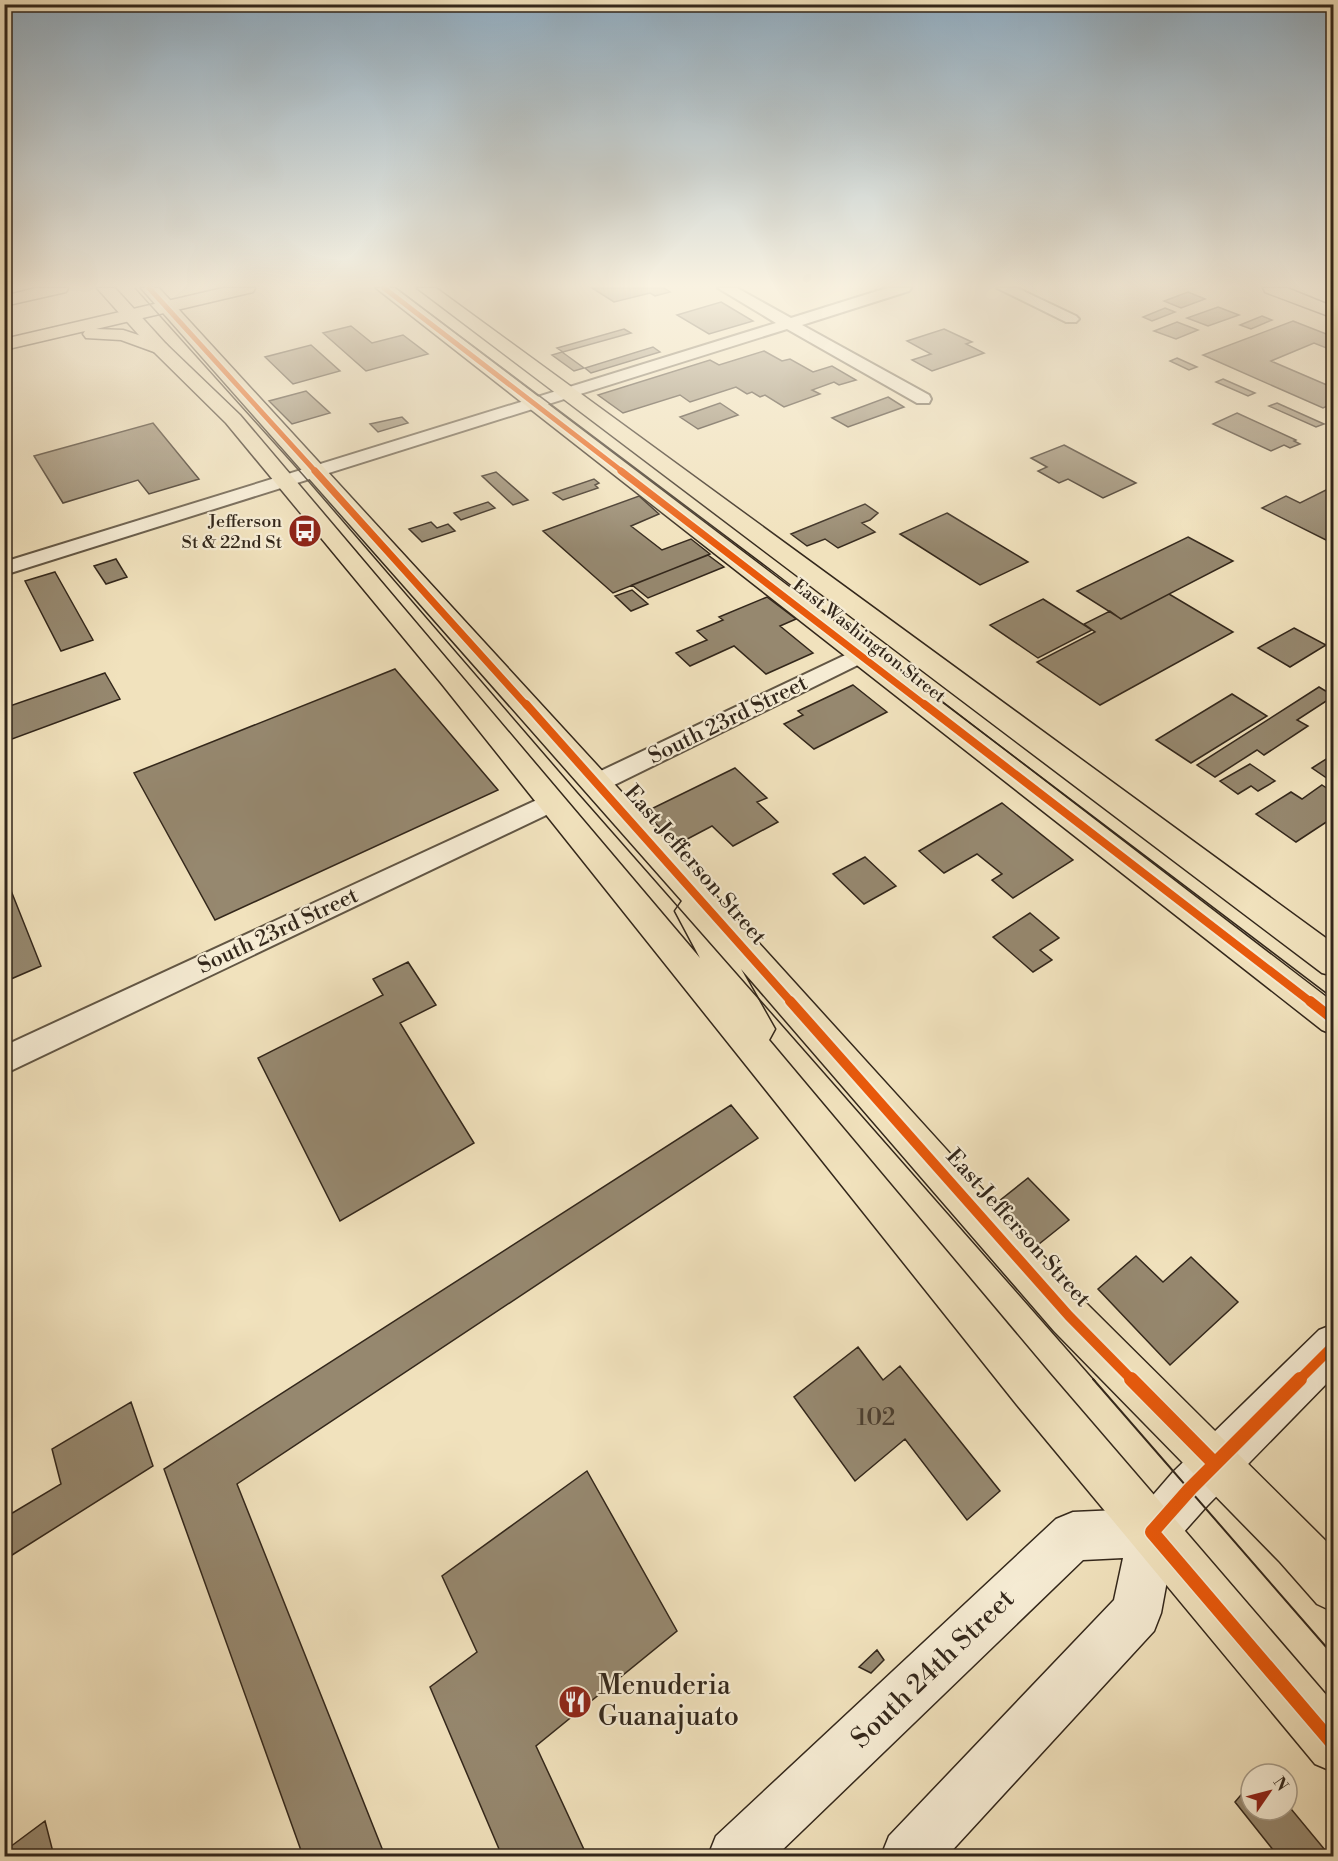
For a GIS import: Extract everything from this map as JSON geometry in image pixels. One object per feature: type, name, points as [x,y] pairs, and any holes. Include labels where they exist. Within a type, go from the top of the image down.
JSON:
[{"type":"main road","name":"East Jefferson Street","points":[[188,375],[233,419],[450,677],[1152,1532],[1334,1745]]},
{"type":"main road","name":"East Jefferson Street","points":[[229,375],[597,783],[1069,1316],[1297,1545],[1334,1587]]},
{"type":"main road","name":"East Washington Street","points":[[497,375],[1334,1020]]},
{"type":"main road","name":"East Washington Street","points":[[542,375],[1334,963]]},
{"type":"main road","name":"East Washington Street","points":[[732,516],[776,574],[824,627]]},
{"type":"main road","name":"East Jefferson Street","points":[[660,855],[800,1106]]},
{"type":"main road","points":[[909,1857],[1136,1613],[1152,1532],[1215,1464],[1334,1346]]},
{"type":"main road","name":"South 24th Street","points":[[736,1857],[1073,1536],[1152,1532]]},
{"type":"street","points":[[4,569],[625,375]]},
{"type":"street","points":[[880,375],[923,399]]},
{"type":"street","name":"South 23rd Street","points":[[597,783],[860,655]]},
{"type":"street","name":"South 23rd Street","points":[[4,1060],[552,802]]},
{"type":"building","points":[[284,375],[326,375],[293,384]]},
{"type":"building","points":[[662,375],[847,375],[856,380],[839,385],[834,382],[812,390],[820,394],[784,407],[765,395],[760,397],[752,392],[747,394],[736,387],[690,402],[680,395],[623,413],[598,395]]},
{"type":"building","points":[[1248,375],[1303,375],[1334,388],[1334,403],[1323,408]]},
{"type":"building","points":[[1223,379],[1255,393],[1248,396],[1216,382]]},
{"type":"building","points":[[306,391],[330,413],[292,424],[269,401]]},
{"type":"building","points":[[888,397],[904,407],[848,427],[832,418]]},
{"type":"building","points":[[720,403],[738,415],[698,429],[680,417]]},
{"type":"building","points":[[1277,403],[1324,424],[1316,427],[1269,406]]},
{"type":"building","points":[[1237,413],[1296,440],[1294,441],[1300,444],[1290,448],[1284,445],[1271,451],[1213,424]]},
{"type":"building","points":[[402,417],[408,423],[378,432],[370,424]]},
{"type":"building","points":[[153,423],[199,479],[149,494],[138,480],[63,503],[34,456]]},
{"type":"building","points":[[1064,445],[1136,483],[1103,498],[1068,479],[1059,483],[1038,471],[1047,467],[1031,458]]},
{"type":"building","points":[[496,472],[528,500],[513,505],[482,476]]},
{"type":"building","points":[[594,479],[599,483],[595,485],[598,488],[563,500],[553,493]]},
{"type":"building","points":[[1334,486],[1334,544],[1262,508],[1286,496],[1300,503]]},
{"type":"building","points":[[639,496],[659,514],[631,526],[662,550],[691,539],[710,554],[613,593],[543,531]]},
{"type":"building","points":[[488,502],[495,508],[461,520],[454,513]]},
{"type":"building","points":[[865,504],[878,513],[862,523],[875,532],[838,548],[825,539],[807,546],[791,534]]},
{"type":"building","points":[[947,513],[1028,562],[980,585],[900,534]]},
{"type":"building","points":[[431,522],[437,528],[448,524],[455,531],[422,542],[409,529]]},
{"type":"building","points":[[1188,537],[1233,561],[1121,619],[1077,591]]},
{"type":"building","points":[[708,555],[724,567],[648,598],[632,585]]},
{"type":"building","points":[[116,559],[127,577],[106,584],[94,566]]},
{"type":"building","points":[[55,572],[93,640],[61,651],[25,581]]},
{"type":"building","points":[[632,590],[648,604],[631,611],[615,596]]},
{"type":"building","points":[[1169,594],[1233,632],[1100,705],[1037,662],[1095,632],[1084,624],[1110,611],[1121,619]]},
{"type":"building","points":[[767,597],[796,619],[780,626],[813,653],[766,674],[734,646],[690,666],[676,653],[707,640],[697,631],[723,620],[719,617]]},
{"type":"building","points":[[1043,599],[1092,630],[1038,658],[990,625]]},
{"type":"building","points":[[1294,628],[1326,645],[1290,667],[1258,648]]},
{"type":"building","points":[[395,669],[498,790],[215,920],[134,773]]},
{"type":"building","points":[[105,673],[120,699],[4,742],[4,708]]},
{"type":"building","points":[[853,685],[887,712],[814,749],[784,724],[803,715],[798,711]]},
{"type":"building","points":[[1319,687],[1334,696],[1297,720],[1308,726],[1264,755],[1257,750],[1215,777],[1197,765]]},
{"type":"building","points":[[1232,694],[1267,716],[1191,763],[1156,740]]},
{"type":"building","points":[[1334,754],[1334,780],[1331,781],[1312,768]]},
{"type":"building","points":[[1250,764],[1275,781],[1258,791],[1251,786],[1238,794],[1220,781]]},
{"type":"building","points":[[735,768],[767,798],[757,802],[778,822],[733,846],[712,826],[676,845],[645,812]]},
{"type":"building","points":[[1322,785],[1334,793],[1334,817],[1296,842],[1256,814],[1291,792],[1302,799]]},
{"type":"building","points":[[1002,803],[1073,860],[1013,898],[992,880],[1002,874],[977,854],[944,873],[919,851]]},
{"type":"building","points":[[865,857],[896,886],[864,904],[833,874]]},
{"type":"building","points":[[4,873],[41,966],[4,982]]},
{"type":"building","points":[[1030,913],[1059,938],[1040,950],[1052,960],[1033,972],[993,937]]},
{"type":"building","points":[[408,962],[436,1005],[400,1023],[474,1143],[340,1221],[258,1058],[383,995],[373,979]]},
{"type":"building","points":[[731,1105],[758,1138],[237,1484],[385,1856],[303,1856],[164,1469]]},
{"type":"building","points":[[1028,1178],[1069,1220],[1034,1248],[994,1205]]},
{"type":"building","points":[[1136,1256],[1163,1282],[1191,1257],[1238,1302],[1170,1365],[1098,1289]]},
{"type":"building","points":[[858,1347],[883,1380],[900,1366],[1000,1491],[967,1520],[905,1439],[855,1481],[794,1397]]},
{"type":"building","points":[[131,1402],[153,1466],[9,1557],[4,1540],[4,1518],[61,1484],[52,1449]]},
{"type":"building","points":[[587,1471],[677,1631],[536,1746],[587,1856],[502,1856],[430,1687],[477,1652],[442,1576]]},
{"type":"building","points":[[877,1650],[884,1660],[871,1673],[859,1667]]},
{"type":"building","points":[[1299,1819],[1330,1856],[1278,1856],[1251,1822],[1299,1822]]},
{"type":"building","points":[[45,1821],[54,1856],[12,1856],[10,1847]]},
{"type":"tram line","points":[[213,375],[1095,1381]]},
{"type":"tram line","points":[[511,375],[776,574],[1334,1002]]},
{"type":"tram line","points":[[1093,1379],[1334,1656]]},
{"type":"cycle path","points":[[228,375],[597,783],[1069,1316],[1215,1464]]},
{"type":"cycle path","points":[[497,375],[1334,1020]]},
{"type":"cycle path","points":[[1334,1345],[1190,1489],[1152,1532],[1334,1745]]},
{"type":"place","name":"Jefferson St & 22nd St","points":[[305,531]]},
{"type":"place","name":"Menuderia Guanajuato","points":[[575,1702]]}]
